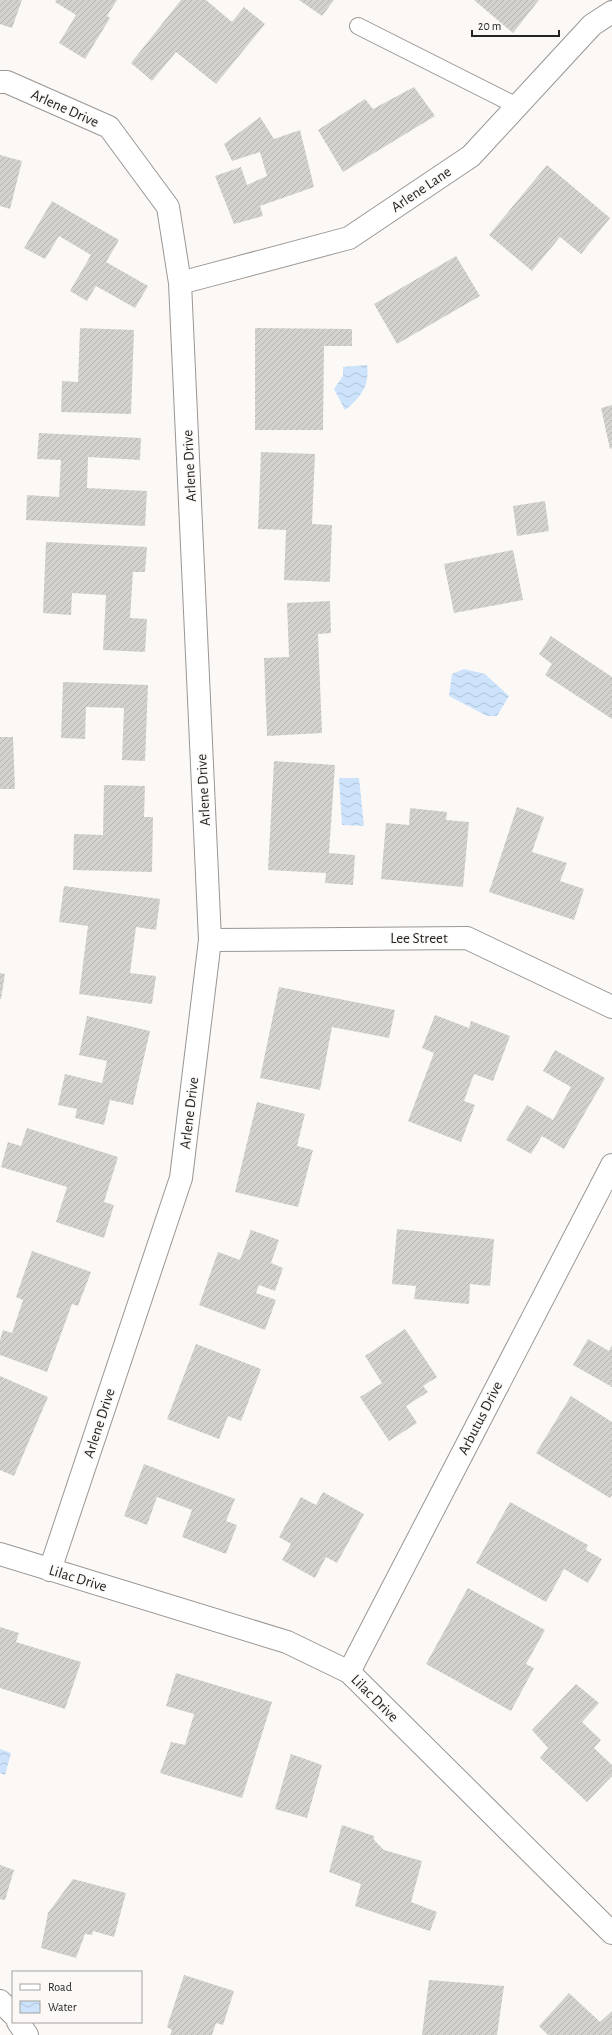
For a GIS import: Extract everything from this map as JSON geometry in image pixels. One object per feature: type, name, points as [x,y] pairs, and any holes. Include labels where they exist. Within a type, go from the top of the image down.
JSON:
[{"type":"street","name":"Arlene Lane","points":[[180,283],[349,238],[471,156],[592,25],[612,12]]},
{"type":"street","name":"Arlene Drive","points":[[0,82],[7,82],[110,127],[168,207],[180,283],[210,940],[181,1178],[50,1570]]},
{"type":"street","name":"Lee Street","points":[[210,940],[467,938],[612,1007]]},
{"type":"street","name":"Arbutus Drive","points":[[349,1672],[612,1165]]},
{"type":"street","name":"Lilac Drive","points":[[0,1554],[287,1642],[349,1672],[612,1933]]},
{"type":"street","points":[[0,2001],[12,2013]]},
{"type":"street","points":[[19,2023],[27,2035]]},
{"type":"lane","points":[[358,26],[517,106]]},
{"type":"water","points":[[367,365],[368,372],[366,385],[356,401],[345,410],[334,389],[343,376],[343,367]]},
{"type":"water","points":[[464,669],[485,674],[509,696],[497,716],[487,716],[449,696],[452,674]]},
{"type":"water","points":[[339,778],[359,778],[364,826],[342,825]]},
{"type":"water","points":[[0,1749],[11,1753],[5,1775],[0,1773]]},
{"type":"building","points":[[0,0],[22,0],[12,28],[0,24]]},
{"type":"building","points":[[56,0],[117,0],[107,16],[110,18],[85,59],[59,43],[76,15],[55,2]]},
{"type":"building","points":[[181,0],[206,0],[232,22],[244,7],[265,24],[216,84],[176,52],[152,81],[131,63]]},
{"type":"building","points":[[299,0],[334,0],[322,16]]},
{"type":"building","points":[[474,0],[539,0],[513,33]]},
{"type":"building","points":[[414,87],[435,116],[343,172],[318,130],[365,99],[373,109]]},
{"type":"building","points":[[260,117],[274,139],[300,130],[314,187],[260,206],[263,216],[234,224],[215,176],[241,167],[247,185],[267,176],[260,152],[232,161],[224,144]]},
{"type":"building","points":[[0,155],[22,161],[10,209],[0,206]]},
{"type":"building","points":[[547,165],[610,218],[581,254],[560,237],[532,271],[489,235]]},
{"type":"building","points":[[52,201],[119,240],[106,262],[148,286],[135,308],[96,286],[87,301],[70,291],[91,255],[59,236],[45,259],[24,248]]},
{"type":"building","points":[[456,256],[480,296],[397,344],[374,304]]},
{"type":"building","points":[[80,328],[134,330],[131,414],[61,412],[62,381],[78,382]]},
{"type":"building","points":[[255,328],[352,329],[352,346],[324,346],[323,430],[255,430]]},
{"type":"building","points":[[612,405],[612,448],[610,449],[601,408]]},
{"type":"building","points":[[39,433],[141,438],[140,460],[88,457],[87,488],[147,491],[145,526],[26,520],[27,495],[59,497],[61,460],[37,459]]},
{"type":"building","points":[[261,452],[315,454],[312,524],[332,525],[330,582],[284,580],[286,530],[258,529]]},
{"type":"building","points":[[545,501],[549,531],[517,536],[513,506]]},
{"type":"building","points":[[46,542],[147,547],[145,572],[133,572],[130,618],[147,619],[145,652],[103,650],[106,595],[72,593],[71,615],[43,613]]},
{"type":"building","points":[[513,550],[523,600],[454,613],[444,564]]},
{"type":"building","points":[[330,601],[331,633],[318,634],[322,733],[267,736],[264,658],[289,657],[287,603]]},
{"type":"building","points":[[551,636],[612,677],[612,719],[545,675],[552,664],[539,654]]},
{"type":"building","points":[[63,682],[148,685],[145,761],[122,760],[124,708],[86,707],[85,739],[61,738]]},
{"type":"building","points":[[0,737],[13,737],[15,789],[0,789]]},
{"type":"building","points":[[274,761],[335,765],[329,853],[355,855],[353,885],[325,883],[326,873],[268,870]]},
{"type":"building","points":[[104,785],[145,786],[144,817],[153,817],[152,872],[73,870],[74,834],[103,835]]},
{"type":"building","points":[[517,807],[544,817],[532,852],[567,863],[560,881],[584,889],[574,920],[489,892]]},
{"type":"building","points":[[410,808],[447,812],[446,820],[469,822],[463,887],[381,879],[386,823],[409,825]]},
{"type":"building","points":[[64,886],[160,899],[156,930],[136,927],[130,973],[156,976],[152,1004],[79,994],[88,926],[59,922]]},
{"type":"building","points":[[0,973],[5,974],[1,999],[0,999]]},
{"type":"building","points":[[279,987],[395,1010],[389,1038],[332,1027],[320,1090],[260,1078]]},
{"type":"building","points":[[435,1015],[469,1028],[471,1021],[510,1036],[493,1081],[474,1074],[464,1101],[475,1105],[461,1142],[408,1121],[434,1053],[422,1048]]},
{"type":"building","points":[[87,1016],[150,1031],[133,1105],[110,1100],[104,1125],[75,1118],[77,1109],[58,1105],[65,1074],[102,1083],[107,1061],[79,1055]]},
{"type":"building","points":[[555,1050],[605,1078],[564,1149],[542,1136],[531,1154],[506,1140],[527,1105],[553,1120],[571,1087],[543,1071]]},
{"type":"building","points":[[257,1102],[305,1114],[297,1146],[313,1150],[298,1207],[235,1192]]},
{"type":"building","points":[[27,1128],[118,1157],[104,1202],[114,1205],[104,1238],[56,1222],[67,1187],[1,1167],[8,1142],[21,1146]]},
{"type":"building","points":[[397,1229],[494,1239],[490,1286],[470,1284],[469,1304],[414,1299],[416,1286],[392,1284]]},
{"type":"building","points":[[251,1230],[279,1240],[271,1263],[283,1268],[275,1291],[259,1285],[256,1293],[276,1300],[265,1330],[199,1305],[218,1252],[240,1260]]},
{"type":"building","points":[[32,1251],[91,1272],[78,1306],[72,1304],[47,1372],[0,1355],[0,1340],[3,1330],[12,1333],[23,1300],[16,1297]]},
{"type":"building","points":[[405,1329],[437,1377],[423,1386],[428,1392],[406,1406],[417,1423],[389,1441],[360,1397],[382,1383],[365,1356]]},
{"type":"building","points":[[588,1339],[609,1351],[612,1345],[612,1387],[573,1365]]},
{"type":"building","points":[[196,1344],[261,1369],[241,1421],[228,1416],[219,1439],[167,1419]]},
{"type":"building","points":[[0,1376],[48,1397],[14,1476],[0,1470]]},
{"type":"building","points":[[571,1396],[612,1422],[612,1495],[610,1498],[536,1453]]},
{"type":"building","points":[[144,1464],[235,1499],[226,1521],[237,1525],[226,1554],[182,1537],[192,1510],[157,1497],[147,1525],[124,1516]]},
{"type":"building","points":[[323,1492],[364,1514],[337,1563],[326,1557],[315,1578],[282,1560],[291,1544],[279,1537],[301,1497],[316,1505]]},
{"type":"building","points":[[510,1502],[588,1545],[586,1550],[602,1559],[588,1583],[564,1569],[546,1602],[476,1563]]},
{"type":"building","points":[[468,1588],[545,1630],[526,1664],[534,1668],[511,1711],[426,1664]]},
{"type":"building","points":[[0,1627],[19,1633],[16,1642],[81,1662],[65,1709],[0,1688]]},
{"type":"building","points":[[176,1673],[272,1702],[242,1798],[160,1773],[171,1742],[185,1745],[194,1714],[166,1706]]},
{"type":"building","points":[[576,1684],[599,1703],[582,1722],[601,1740],[594,1748],[612,1765],[612,1776],[587,1802],[540,1758],[548,1748],[532,1730]]},
{"type":"building","points":[[291,1754],[322,1765],[307,1818],[275,1809]]},
{"type":"building","points":[[342,1825],[374,1836],[374,1840],[384,1850],[422,1861],[411,1902],[437,1912],[430,1931],[355,1906],[361,1884],[329,1872]]},
{"type":"building","points":[[0,1865],[14,1870],[5,1900],[0,1899]]},
{"type":"building","points":[[73,1879],[126,1893],[114,1937],[93,1931],[92,1935],[85,1934],[76,1958],[41,1948],[48,1913]]},
{"type":"building","points":[[184,1975],[234,1991],[223,2025],[216,2023],[212,2035],[170,2035],[172,2030],[167,2027]]},
{"type":"building","points":[[429,1980],[504,1986],[497,2035],[422,2035]]},
{"type":"building","points":[[569,1993],[600,2022],[612,2011],[612,2035],[548,2035],[539,2026]]}]
